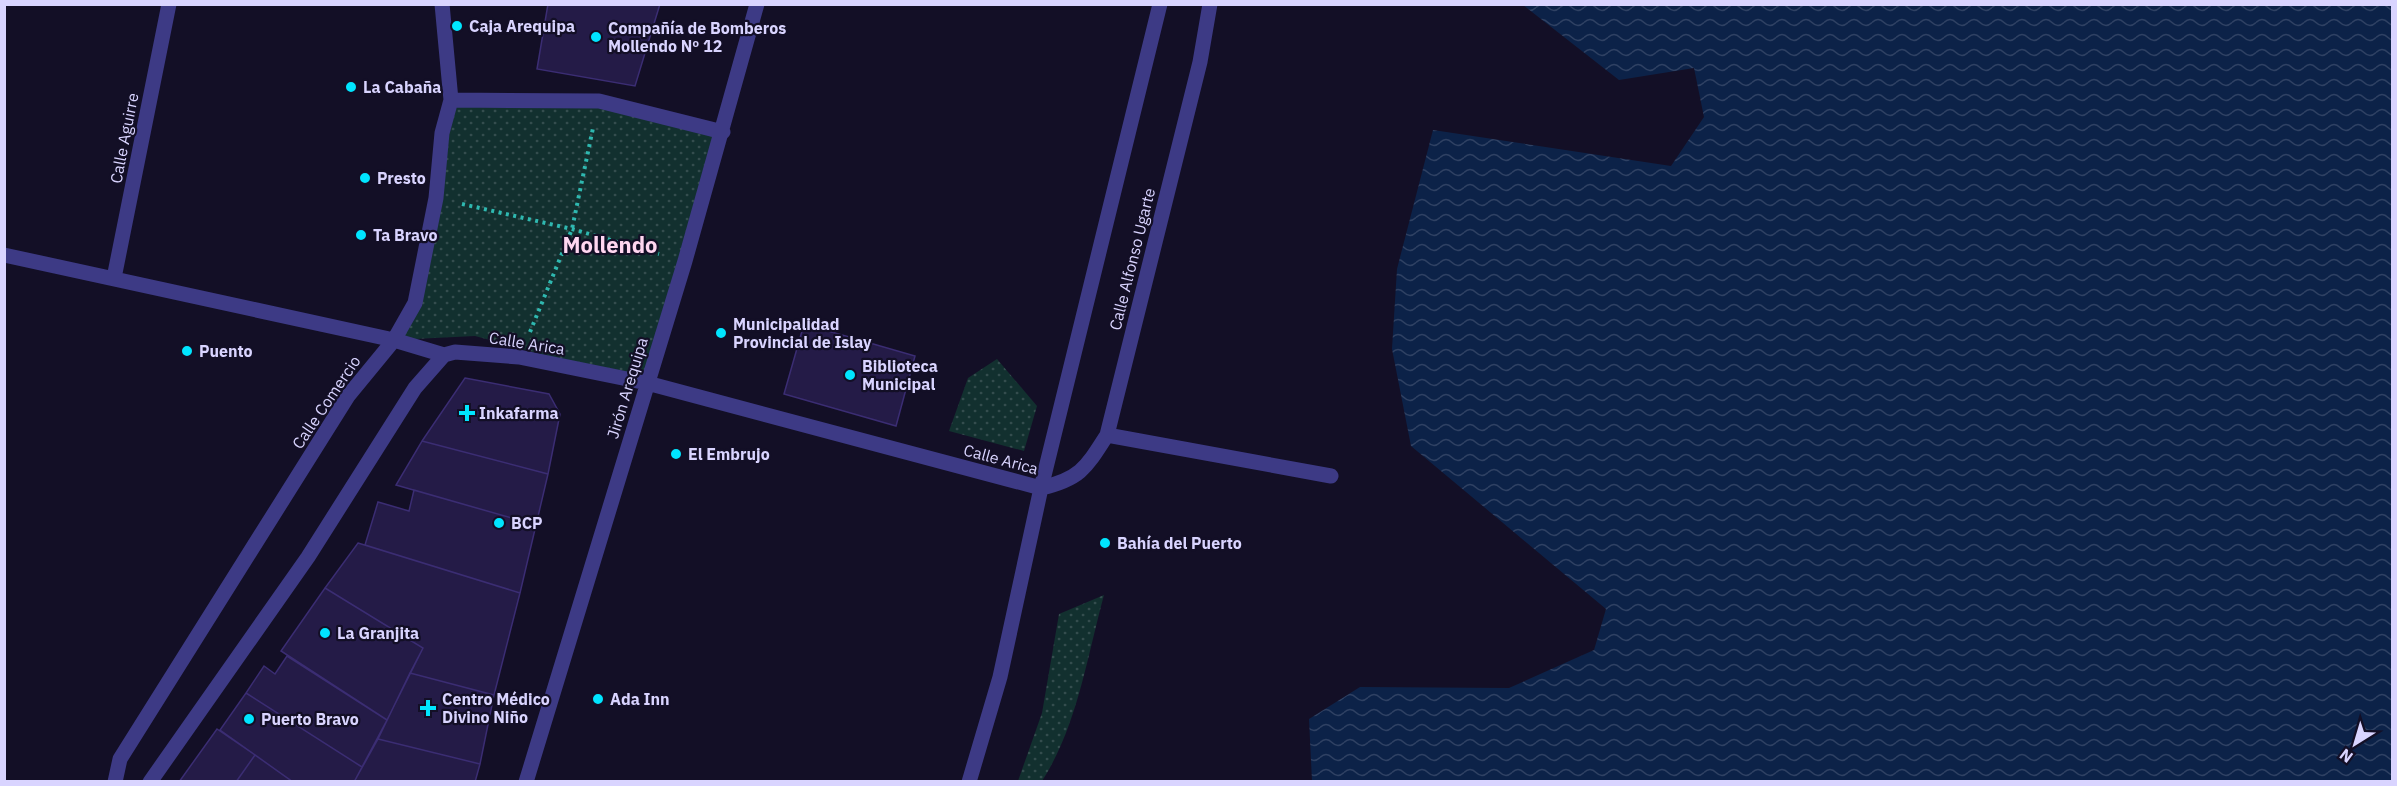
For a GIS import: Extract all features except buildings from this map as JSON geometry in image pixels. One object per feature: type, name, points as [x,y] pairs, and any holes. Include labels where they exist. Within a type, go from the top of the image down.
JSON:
[{"type":"street","name":"Calle Aguirre","points":[[114,278],[169,4]]},
{"type":"street","name":"Calle Comercio","points":[[115,782],[120,759],[348,396],[394,340],[415,303],[436,198],[442,133],[451,100],[442,4]]},
{"type":"street","name":"Jirón Arequipa","points":[[526,782],[685,261],[757,4]]},
{"type":"street","name":"Calle Alfonso Ugarte","points":[[969,782],[1000,677],[1041,488],[1160,4]]},
{"type":"street","name":"Calle Alfonso Ugarte","points":[[1041,488],[1066,482],[1086,467],[1107,435],[1200,62],[1210,4]]},
{"type":"street","points":[[451,100],[599,101],[723,132]]},
{"type":"street","name":"Calle Arica","points":[[4,255],[394,340],[444,355],[455,352],[519,357],[646,383],[1041,488]]},
{"type":"street","points":[[150,782],[308,557],[415,388],[444,355]]},
{"type":"street","points":[[1107,435],[1331,476]]},
{"type":"path","points":[[519,357],[572,229],[599,101]]},
{"type":"path","points":[[436,198],[572,229],[685,261]]},
{"type":"green space","points":[[451,100],[599,101],[723,132],[647,383],[475,336],[394,340],[415,303]]},
{"type":"green space","points":[[997,359],[1037,406],[1024,451],[949,431],[968,378]]},
{"type":"green space","points":[[1104,595],[1073,715],[1054,760],[1042,781],[1018,781],[1042,713],[1059,614]]},
{"type":"water","points":[[1523,5],[2392,5],[2392,781],[1312,781],[1309,719],[1360,687],[1509,688],[1594,650],[1606,609],[1411,446],[1392,349],[1397,269],[1433,130],[1671,166],[1704,117],[1694,68],[1619,80]]},
{"type":"place","name":"Caja Arequipa","points":[[457,26]]},
{"type":"place","name":"Compañía de Bomberos Mollendo Nº 12","points":[[596,37]]},
{"type":"place","name":"La Cabaña","points":[[351,87]]},
{"type":"place","name":"Presto","points":[[365,178]]},
{"type":"place","name":"Ta Bravo","points":[[361,235]]},
{"type":"place","name":"Municipalidad Provincial de Islay","points":[[721,333]]},
{"type":"place","name":"Puento","points":[[187,351]]},
{"type":"place","name":"Biblioteca Municipal","points":[[850,375]]},
{"type":"place","name":"Inkafarma","points":[[467,413]]},
{"type":"place","name":"El Embrujo","points":[[676,454]]},
{"type":"place","name":"BCP","points":[[499,523]]},
{"type":"place","name":"Bahía del Puerto","points":[[1105,543]]},
{"type":"place","name":"La Granjita","points":[[325,633]]},
{"type":"place","name":"Ada Inn","points":[[598,699]]},
{"type":"place","name":"Centro Médico Divino Niño","points":[[428,708]]},
{"type":"place","name":"Puerto Bravo","points":[[249,719]]},
{"type":"district","name":"Mollendo","points":[[610,244]]}]
